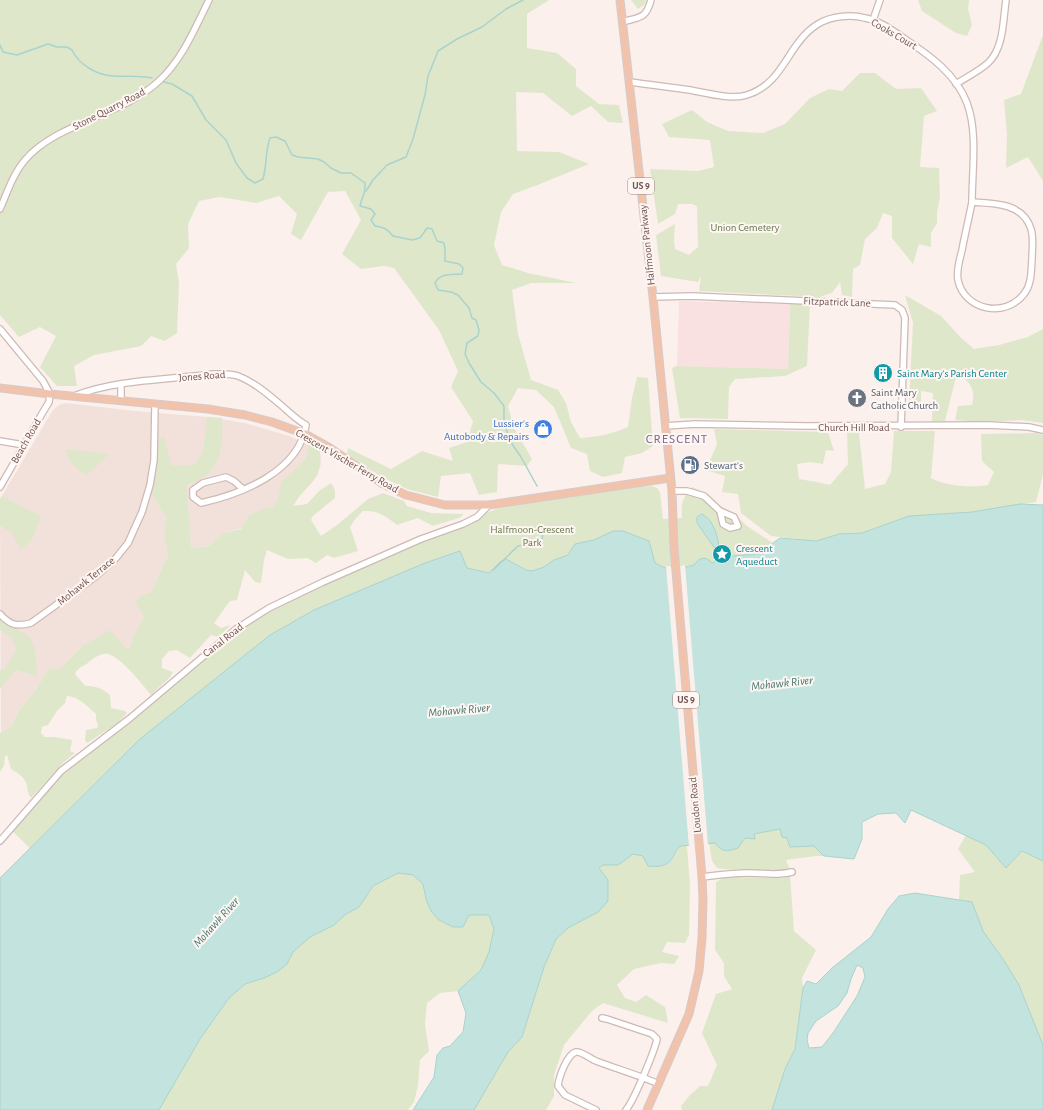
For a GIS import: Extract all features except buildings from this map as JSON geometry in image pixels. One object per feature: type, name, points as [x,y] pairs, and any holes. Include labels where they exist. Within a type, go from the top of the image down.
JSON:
[{"type":"main road","name":"Halfmoon Parkway","points":[[620,0],[653,297],[672,491]]},
{"type":"main road","name":"Crescent Vischer Ferry Road","points":[[0,388],[208,409],[245,415],[272,422],[305,434],[330,448],[383,484],[406,495],[445,505],[489,505],[670,478]]},
{"type":"main road","name":"Loudon Road","points":[[649,1110],[685,1025],[699,971],[702,938],[702,877],[674,548],[672,491]]},
{"type":"street","name":"Stone Quarry Road","points":[[0,209],[18,170],[32,153],[46,142],[138,96],[160,81],[176,62],[191,38],[209,0]]},
{"type":"street","points":[[622,22],[644,15],[648,11],[651,0]]},
{"type":"street","points":[[873,20],[880,0]]},
{"type":"street","points":[[956,84],[988,62],[993,56],[1001,37],[1006,0]]},
{"type":"street","name":"Cooks Court","points":[[630,82],[727,96],[745,96],[760,90],[768,84],[779,72],[806,33],[818,24],[833,18],[849,16],[864,17],[873,20],[889,28],[925,52],[937,62],[956,84],[967,103],[972,119],[972,202],[958,268],[958,280],[962,291],[972,302],[983,308],[998,309],[1016,301],[1023,296],[1028,288],[1031,279],[1031,229],[1023,215],[1011,208],[994,204],[972,202]]},
{"type":"street","name":"Fitzpatrick Lane","points":[[653,297],[692,296],[895,305],[902,310],[905,318],[901,427]]},
{"type":"street","points":[[0,329],[43,382],[50,394]]},
{"type":"street","name":"Jones Road","points":[[74,396],[87,391],[121,385],[213,374],[228,374],[238,376],[270,395],[295,418],[306,425],[305,434]]},
{"type":"street","points":[[121,385],[121,401]]},
{"type":"street","name":"Beach Road","points":[[0,486],[46,407],[50,394]]},
{"type":"street","name":"Mohawk Terrace","points":[[0,614],[11,624],[24,625],[31,623],[95,578],[128,543],[142,512],[150,485],[154,460],[155,404]]},
{"type":"street","name":"Church Hill Road","points":[[665,426],[695,424],[901,427],[988,425],[1029,427],[1043,430]]},
{"type":"street","points":[[243,489],[234,481],[226,477],[203,483],[193,490],[193,497],[200,502],[220,498],[243,489],[258,483],[291,459],[305,434]]},
{"type":"street","points":[[0,441],[24,445]]},
{"type":"street","points":[[672,491],[687,491],[704,496],[720,511]]},
{"type":"street","name":"Canal Road","points":[[0,841],[61,771],[129,719],[236,629],[269,608],[323,582],[421,539],[463,524],[477,517],[489,505]]},
{"type":"street","points":[[702,877],[739,873],[774,875],[792,872]]},
{"type":"street","points":[[602,1018],[606,1018],[652,1034],[656,1036],[657,1039],[642,1078],[626,1110]]},
{"type":"street","points":[[596,1110],[566,1096],[558,1086],[559,1080],[570,1056],[575,1052],[579,1052],[593,1060],[659,1084]]},
{"type":"shaded area","points":[[679,301],[790,304],[788,369],[677,366]]},
{"type":"shaded area","points":[[66,403],[207,417],[245,423],[289,436],[320,450],[321,464],[317,476],[293,506],[249,515],[242,528],[223,533],[209,546],[192,548],[168,555],[151,592],[144,595],[144,617],[135,632],[128,650],[82,646],[58,670],[49,668],[35,691],[19,710],[11,727],[1,734],[0,499],[53,410],[59,405]]},
{"type":"green space","points":[[0,0],[549,0],[527,14],[527,48],[557,53],[576,69],[576,86],[599,104],[619,105],[623,123],[608,122],[591,106],[572,116],[543,93],[516,92],[517,151],[559,152],[589,164],[513,194],[501,212],[494,245],[502,265],[528,273],[576,283],[531,283],[512,290],[518,334],[531,380],[558,390],[566,403],[571,422],[580,438],[605,435],[628,427],[632,398],[637,377],[648,378],[653,446],[642,453],[625,457],[622,473],[603,477],[590,471],[587,454],[571,448],[554,407],[536,390],[518,388],[508,406],[514,428],[532,459],[527,466],[498,464],[497,492],[479,495],[470,473],[441,476],[438,497],[407,489],[382,477],[347,454],[348,448],[391,469],[422,451],[453,461],[449,448],[467,442],[473,421],[451,387],[458,371],[439,330],[394,268],[384,266],[361,269],[342,254],[361,220],[345,191],[328,192],[301,240],[291,234],[297,214],[279,196],[256,203],[220,197],[199,201],[188,224],[189,248],[176,264],[179,283],[177,333],[165,341],[151,336],[141,346],[94,355],[74,366],[77,386],[57,386],[40,367],[56,336],[40,327],[19,337],[0,315]]},
{"type":"green space","points":[[631,0],[646,0],[645,4],[638,9]]},
{"type":"green space","points":[[918,0],[969,0],[968,9],[972,25],[967,36],[956,33],[922,11]]},
{"type":"green space","points":[[1043,35],[1043,181],[1028,157],[1006,168],[1007,134],[1004,100],[1021,94]]},
{"type":"green space","name":"Union Cemetery","points":[[860,73],[875,73],[896,89],[921,88],[937,111],[924,116],[920,167],[939,168],[940,197],[937,212],[937,223],[931,233],[931,247],[919,244],[913,264],[892,238],[892,216],[883,213],[877,228],[865,239],[860,265],[853,269],[852,297],[842,295],[840,282],[832,293],[819,297],[699,291],[701,276],[698,282],[661,276],[656,235],[675,224],[675,249],[689,255],[698,247],[697,206],[692,204],[678,204],[675,214],[658,224],[650,169],[698,171],[714,167],[710,140],[669,137],[662,124],[692,110],[707,122],[728,131],[763,133],[785,124],[810,98],[829,89],[842,91]]},
{"type":"green space","points":[[905,295],[941,316],[961,338],[974,349],[999,345],[1028,337],[1043,329],[1043,423],[1021,420],[982,422],[955,420],[958,406],[972,405],[973,399],[971,386],[957,373],[945,421],[932,422],[933,393],[921,391],[921,402],[909,403],[913,323]]},
{"type":"green space","points":[[790,304],[810,304],[807,366],[785,376],[735,379],[729,387],[728,419],[680,418],[672,368],[677,366],[788,369]]},
{"type":"green space","points":[[207,417],[222,418],[221,447],[217,461],[209,473],[201,479],[187,485],[191,548],[209,546],[223,533],[241,529],[249,515],[263,509],[274,507],[279,495],[281,482],[305,460],[309,445],[320,450],[319,470],[316,477],[293,506],[307,504],[320,490],[331,483],[335,490],[335,498],[313,516],[311,520],[321,536],[337,525],[368,499],[383,493],[404,501],[407,506],[431,513],[464,514],[459,518],[433,526],[418,518],[397,525],[382,514],[363,511],[350,527],[358,551],[334,558],[327,555],[316,563],[307,558],[288,559],[267,550],[261,583],[255,582],[245,570],[237,600],[230,601],[214,623],[221,628],[231,625],[218,637],[211,635],[190,658],[177,650],[169,651],[162,659],[162,668],[173,672],[170,677],[151,695],[119,660],[108,654],[100,655],[79,668],[75,674],[85,686],[92,686],[104,691],[110,695],[111,708],[125,711],[127,713],[118,723],[87,743],[85,740],[86,730],[97,728],[98,725],[96,714],[79,700],[67,696],[65,703],[57,711],[48,725],[42,727],[41,733],[45,737],[72,740],[70,751],[75,753],[64,762],[31,798],[25,780],[11,769],[7,755],[5,756],[4,766],[0,772],[0,733],[11,727],[19,710],[35,691],[49,668],[58,670],[82,646],[110,630],[128,650],[135,632],[144,617],[135,602],[142,595],[151,592],[168,555],[164,536],[167,519],[152,494],[159,440],[164,436],[171,465],[185,466],[196,463],[203,452]]},
{"type":"green space","points":[[714,429],[828,432],[834,451],[826,450],[823,464],[810,462],[797,464],[799,479],[830,485],[848,464],[847,431],[859,433],[865,489],[885,484],[891,472],[894,431],[935,431],[931,478],[951,485],[967,486],[988,485],[994,472],[982,461],[981,434],[1037,433],[1043,435],[1043,474],[1036,502],[972,512],[909,516],[862,533],[839,534],[816,541],[771,536],[741,513],[738,494],[722,492],[725,476],[706,470],[717,444]]},
{"type":"green space","points":[[65,449],[109,454],[92,471],[85,475],[69,461]]},
{"type":"green space","name":"Halfmoon-Crescent Park","points":[[652,486],[657,488],[660,492],[663,519],[682,518],[683,501],[692,487],[704,492],[717,504],[736,515],[747,526],[773,543],[768,553],[720,557],[716,532],[705,515],[713,545],[718,553],[719,560],[712,563],[697,560],[694,565],[674,569],[665,568],[654,563],[649,541],[623,531],[613,531],[594,540],[575,544],[568,555],[554,560],[544,567],[532,571],[526,570],[506,559],[500,562],[489,573],[467,568],[442,558],[425,563],[314,610],[270,635],[140,739],[30,848],[10,829],[61,771],[236,629],[269,608],[496,509],[540,500],[634,487]]},
{"type":"green space","points":[[2,496],[41,516],[33,538],[21,550],[12,533],[0,526],[0,499]]},
{"type":"green space","points":[[0,619],[6,624],[27,635],[33,643],[36,654],[37,676],[16,670],[0,689],[0,670],[6,668],[16,649],[12,638],[0,630]]},
{"type":"green space","points":[[780,829],[787,838],[790,847],[814,846],[824,856],[786,860],[790,870],[779,871],[720,869],[717,868],[712,861],[709,843],[715,843],[723,850],[730,850],[738,848],[745,838],[755,839],[754,834]]},
{"type":"green space","points":[[966,835],[986,845],[1006,868],[1022,851],[1043,861],[1043,1047],[1019,985],[983,931],[972,902],[959,901],[960,875],[975,872],[958,849]]},
{"type":"green space","points":[[681,846],[687,846],[690,885],[689,935],[685,943],[667,942],[662,952],[679,956],[674,964],[661,963],[634,969],[617,985],[625,998],[636,1002],[646,995],[665,1007],[668,1023],[603,1003],[592,1011],[564,1045],[554,1075],[554,1096],[546,1110],[474,1110],[508,1052],[522,1037],[544,967],[556,939],[568,928],[587,918],[608,901],[608,880],[599,868],[603,865],[618,865],[633,854],[643,856],[662,866],[666,865]]},
{"type":"green space","points":[[398,873],[413,875],[423,884],[426,899],[431,911],[439,920],[453,927],[469,914],[489,915],[494,929],[489,952],[481,970],[458,991],[440,993],[427,1003],[425,1024],[429,1051],[420,1060],[418,1085],[414,1102],[408,1110],[159,1110],[200,1039],[229,998],[245,984],[277,972],[287,964],[293,952],[310,937],[334,925],[346,914],[359,907],[373,886]]},
{"type":"green space","points":[[790,875],[794,931],[816,950],[802,978],[803,988],[795,1049],[785,1069],[772,1110],[682,1110],[681,1106],[690,1095],[700,1086],[708,1086],[717,1065],[702,1033],[716,994],[732,989],[724,976],[724,963],[715,950],[716,882],[725,877],[784,878]]},
{"type":"water","name":"Mohawk River","points":[[1020,504],[1043,505],[1043,861],[1022,851],[1006,868],[986,845],[911,810],[905,823],[896,813],[878,814],[862,822],[862,839],[854,859],[824,856],[814,846],[790,847],[787,838],[782,837],[780,829],[754,834],[755,839],[745,838],[738,848],[731,850],[722,850],[715,843],[681,846],[677,849],[671,860],[666,865],[662,866],[648,866],[643,856],[633,854],[618,865],[603,865],[599,868],[608,880],[608,901],[598,912],[568,928],[556,939],[544,967],[522,1037],[508,1052],[474,1110],[413,1110],[434,1077],[437,1055],[443,1048],[450,1046],[463,1032],[466,1013],[458,991],[481,970],[489,952],[494,929],[489,915],[469,915],[463,927],[453,927],[439,920],[431,911],[426,899],[423,884],[413,875],[398,873],[373,886],[359,907],[346,914],[334,925],[310,937],[293,952],[287,964],[277,972],[245,984],[229,998],[200,1039],[159,1110],[0,1110],[0,878],[140,739],[270,635],[314,610],[425,563],[460,551],[467,568],[489,573],[500,562],[506,559],[526,570],[532,571],[544,567],[554,560],[568,555],[575,544],[594,540],[613,531],[623,531],[649,541],[655,563],[665,568],[674,569],[694,565],[698,560],[703,558],[712,563],[719,560],[718,553],[697,523],[697,517],[702,514],[707,517],[714,527],[718,539],[720,557],[768,553],[773,543],[780,538],[816,541],[839,534],[862,533],[909,516],[972,512]]},
{"type":"water","points":[[915,893],[972,902],[983,931],[1019,985],[1043,1045],[1043,1110],[772,1110],[785,1069],[795,1049],[803,988],[807,981],[816,984],[832,968],[871,937],[888,909],[899,896]],"holes":[[[857,965],[863,968],[865,977],[857,996],[833,1033],[822,1047],[809,1048],[807,1040],[808,1033],[816,1021],[838,1006],[847,993]]]},
{"type":"pier","points":[[685,565],[708,845],[689,848],[666,566],[678,567]]},
{"type":"waterway","points":[[366,191],[373,180],[387,165],[406,157],[413,139],[425,95],[428,76],[438,51],[457,39],[482,27],[506,9],[523,0]]},
{"type":"waterway","points":[[0,45],[3,52],[17,55],[48,44],[57,47],[67,47],[72,50],[84,65],[101,74],[152,78]]},
{"type":"waterway","points":[[164,82],[172,84],[192,96],[206,120],[226,140],[236,163],[247,178],[255,183],[263,179],[267,148],[270,138],[276,137],[285,141],[292,155],[318,159],[341,173],[351,173],[365,183],[360,206],[371,209],[375,214],[371,220],[375,226],[385,229],[393,236],[412,240],[420,238],[427,228],[432,229],[437,241],[444,243],[445,261],[459,264],[463,268],[462,274],[443,276],[435,283],[438,290],[451,292],[458,295],[469,308],[472,318],[476,320],[479,330],[478,336],[467,343],[465,354],[481,382],[494,393],[504,406],[504,422],[510,441],[521,457],[537,486]]},
{"type":"waterway","points":[[493,570],[518,546],[542,542],[543,531]]},
{"type":"place","name":"Saint Mary's Parish Center","points":[[883,373]]},
{"type":"place","name":"Saint Mary Catholic Church","points":[[857,398]]},
{"type":"place","name":"Lussier's Autobody & Repairs","points":[[543,429]]},
{"type":"place","name":"Stewart's","points":[[690,465]]},
{"type":"place","name":"Crescent Aqueduct","points":[[722,554]]},
{"type":"district","name":"CRESCENT","points":[[677,439]]}]
